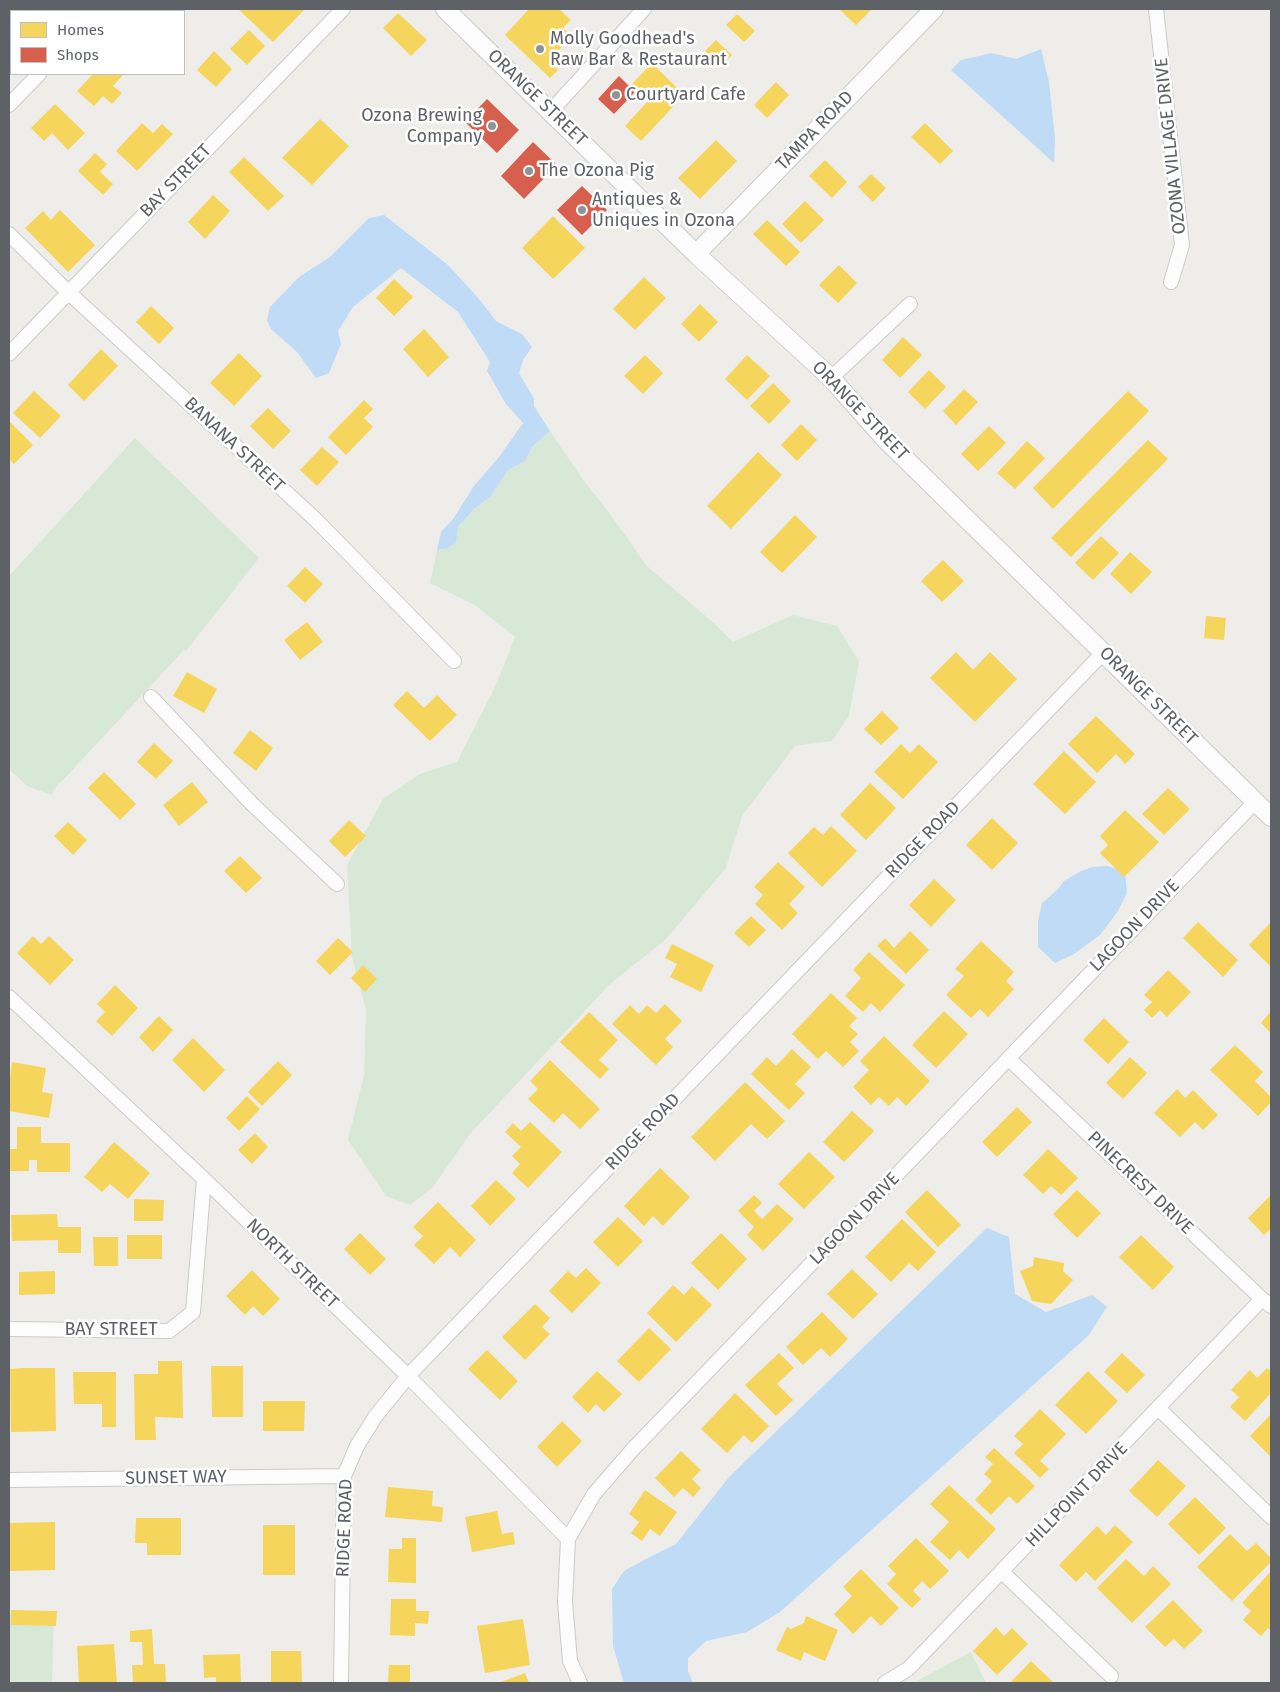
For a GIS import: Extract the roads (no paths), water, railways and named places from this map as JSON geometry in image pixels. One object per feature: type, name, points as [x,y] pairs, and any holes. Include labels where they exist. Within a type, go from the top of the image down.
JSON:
[{"type":"street","name":"BAY STREET","points":[[9,354],[343,9]]},
{"type":"street","name":"ORANGE STREET","points":[[445,9],[696,254],[830,378],[885,439],[1271,818]]},
{"type":"street","points":[[550,112],[644,9]]},
{"type":"street","name":"TAMPA ROAD","points":[[696,254],[934,9]]},
{"type":"street","name":"OZONA VILLAGE DRIVE","points":[[1156,9],[1182,245],[1172,282]]},
{"type":"street","points":[[9,105],[38,75]]},
{"type":"street","name":"BANANA STREET","points":[[9,234],[68,292],[316,520],[454,661]]},
{"type":"street","points":[[830,378],[910,304]]},
{"type":"street","name":"RIDGE ROAD","points":[[342,1683],[344,1476],[357,1446],[375,1417],[408,1376],[1104,652]]},
{"type":"street","points":[[151,697],[252,804],[336,884]]},
{"type":"street","name":"LAGOON DRIVE","points":[[580,1683],[570,1661],[565,1602],[568,1538],[594,1494],[633,1449],[1255,802]]},
{"type":"street","name":"NORTH STREET","points":[[9,997],[204,1179],[408,1376],[568,1538]]},
{"type":"street","name":"PINECREST DRIVE","points":[[1009,1059],[1267,1303]]},
{"type":"street","name":"BAY STREET","points":[[9,1329],[169,1330],[193,1312],[204,1179]]},
{"type":"street","name":"HILLPOINT DRIVE","points":[[886,1683],[908,1669],[1158,1409],[1267,1303]]},
{"type":"street","points":[[1158,1409],[1271,1517]]},
{"type":"street","name":"SUNSET WAY","points":[[9,1480],[344,1476]]},
{"type":"street","points":[[1002,1572],[1111,1676]]},
{"type":"water","points":[[1041,49],[1049,82],[1055,139],[1054,163],[951,70],[961,60],[992,53],[1016,59]]},
{"type":"water","points":[[384,215],[448,265],[480,300],[496,321],[522,334],[532,347],[523,360],[519,373],[534,399],[534,406],[550,431],[532,447],[525,461],[508,470],[491,496],[474,509],[458,527],[456,543],[447,548],[437,550],[441,532],[453,519],[474,486],[499,457],[523,423],[506,404],[487,371],[490,362],[458,312],[401,268],[353,307],[338,331],[341,344],[329,373],[316,378],[297,352],[271,329],[267,320],[270,307],[299,277],[330,257],[369,218]]},
{"type":"water","points":[[1107,866],[1125,871],[1127,893],[1118,911],[1100,935],[1074,954],[1055,963],[1038,947],[1038,921],[1042,903],[1064,881],[1081,871],[1093,867]]},
{"type":"water","points":[[987,1228],[1009,1237],[1015,1294],[1046,1312],[1092,1295],[1107,1307],[1088,1336],[780,1612],[747,1632],[706,1641],[688,1658],[688,1671],[693,1683],[624,1683],[613,1646],[612,1589],[624,1571],[676,1544],[730,1476]]},
{"type":"place","name":"Molly Goodhead's Raw Bar & Restaurant","points":[[540,49]]},
{"type":"place","name":"Courtyard Cafe","points":[[616,95]]},
{"type":"place","name":"Ozona Brewing Company","points":[[492,126]]},
{"type":"place","name":"The Ozona Pig","points":[[529,171]]},
{"type":"place","name":"Antiques & Uniques in Ozona","points":[[582,210]]}]
